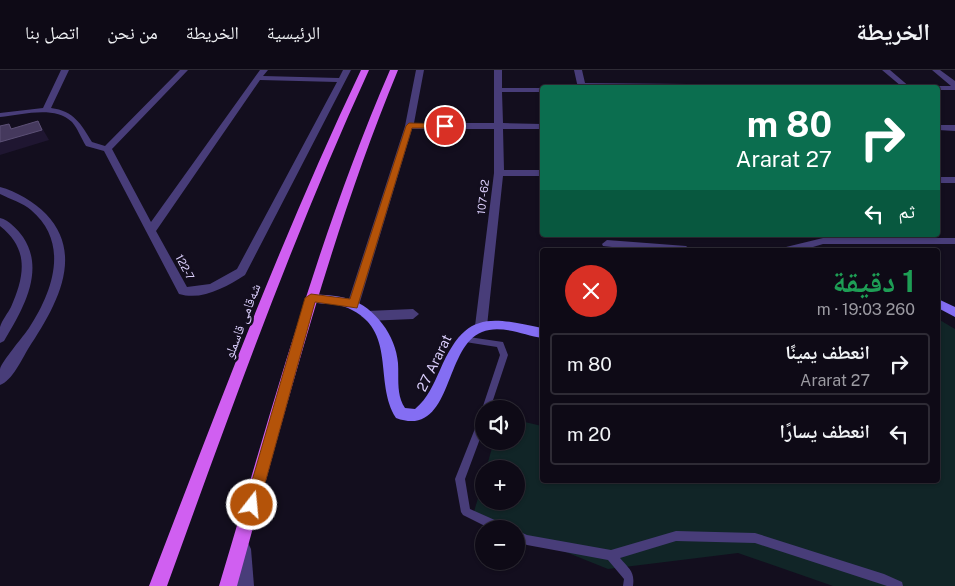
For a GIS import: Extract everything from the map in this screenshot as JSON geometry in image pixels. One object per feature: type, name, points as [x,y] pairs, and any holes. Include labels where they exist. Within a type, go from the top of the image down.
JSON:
[{"type":"main road","name":"شەقامی قاسملو","points":[[158,586],[266,299],[364,70]]},
{"type":"main road","points":[[228,586],[311,298],[377,110],[394,70]]},
{"type":"street","points":[[47,109],[64,70]]},
{"type":"street","points":[[0,115],[47,109],[74,120],[89,144],[107,148],[184,70]]},
{"type":"street","points":[[151,230],[264,70]]},
{"type":"street","name":"122-7","points":[[107,148],[184,291],[206,290],[218,287],[241,272],[347,70]]},
{"type":"street","points":[[353,305],[409,126],[420,70]]},
{"type":"street","name":"107-62","points":[[481,326],[499,173],[498,70]]},
{"type":"street","points":[[578,70],[582,85]]},
{"type":"street","points":[[886,70],[904,85]]},
{"type":"street","points":[[936,70],[954,83]]},
{"type":"street","points":[[258,78],[342,80]]},
{"type":"street","points":[[940,87],[954,83]]},
{"type":"street","points":[[498,90],[540,90]]},
{"type":"street","points":[[409,126],[540,126]]},
{"type":"street","points":[[940,128],[955,128]]},
{"type":"street","points":[[499,173],[540,173]]},
{"type":"street","points":[[940,180],[955,180]]},
{"type":"street","points":[[0,190],[28,202],[46,218],[55,231],[60,255],[59,274],[50,304],[34,333],[0,379]]},
{"type":"street","points":[[0,221],[11,229],[22,244],[28,273],[27,283],[17,307],[0,338]]},
{"type":"street","points":[[793,248],[806,240],[890,238],[955,241]]},
{"type":"street","points":[[607,243],[663,248]]},
{"type":"street","name":"27 Ararat","points":[[311,298],[346,302],[353,305],[375,322],[391,358],[394,405],[401,414],[418,415],[430,406],[440,388],[456,345],[467,332],[481,326]]},
{"type":"street","points":[[940,304],[955,313]]},
{"type":"street","points":[[367,316],[413,314]]},
{"type":"street","points":[[481,326],[511,326],[540,333]]},
{"type":"street","points":[[241,543],[245,586]]},
{"type":"lane","points":[[462,339],[500,344],[504,355],[489,400]]},
{"type":"lane","points":[[475,440],[460,479],[466,512],[483,520]]},
{"type":"lane","points":[[525,539],[611,555],[676,536],[756,538],[884,579],[898,586]]},
{"type":"lane","points":[[611,555],[629,577],[628,586]]},
{"type":"green space","points":[[940,320],[955,329],[955,586],[833,586],[738,553],[608,569],[525,536],[525,520],[485,520],[473,515],[475,508],[475,510],[525,510],[525,460],[489,460],[491,450],[525,450],[525,422],[540,426],[540,483],[940,483]]},
{"type":"building","points":[[38,121],[42,130],[0,142],[0,126],[9,124],[11,129]]},
{"type":"route","points":[[252,505],[311,298],[346,302],[353,305],[409,126],[445,126]]}]
